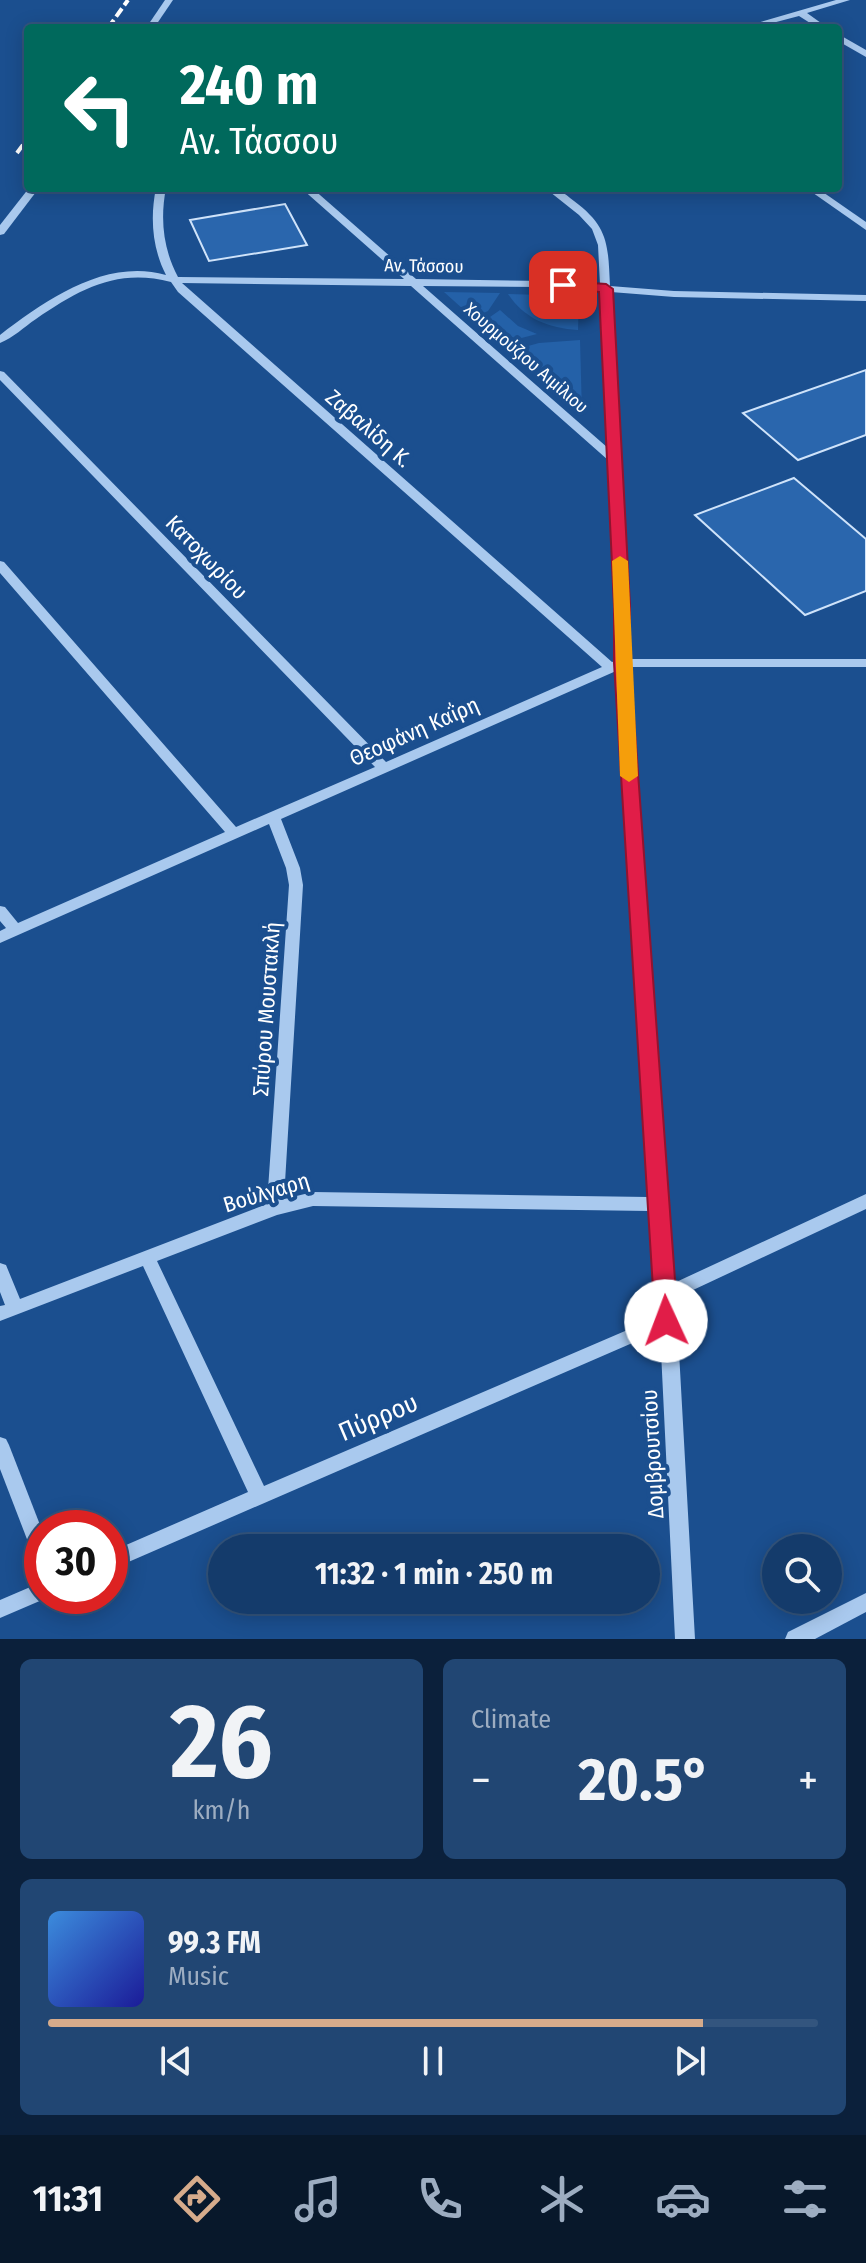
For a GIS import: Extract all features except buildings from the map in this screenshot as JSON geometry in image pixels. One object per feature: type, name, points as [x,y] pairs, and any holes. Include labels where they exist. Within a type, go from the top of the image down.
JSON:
[{"type":"street","points":[[153,24],[169,0]]},
{"type":"street","points":[[758,24],[846,0]]},
{"type":"street","points":[[799,12],[818,24]]},
{"type":"street","points":[[842,39],[866,54]]},
{"type":"street","points":[[0,232],[31,192]]},
{"type":"street","name":"Ζαβαλίδη Κ.","points":[[161,192],[158,226],[174,280],[182,290],[616,665]]},
{"type":"street","name":"Χουρμούζιου Αιμίλιου","points":[[310,192],[614,459]]},
{"type":"street","name":"Δομβρουτσίου","points":[[554,192],[600,233],[606,289],[614,459],[616,665],[657,1204],[667,1294],[666,1321],[685,1639]]},
{"type":"street","points":[[817,192],[866,227]]},
{"type":"street","name":"Αν. Τάσσου","points":[[0,340],[51,306],[99,282],[141,272],[174,280],[411,282],[674,294],[866,298]]},
{"type":"street","name":"Κατοχωρίου","points":[[0,374],[384,768]]},
{"type":"street","points":[[0,565],[234,834]]},
{"type":"street","name":"Θεοφάνη Καΐρη","points":[[0,937],[616,665],[866,663]]},
{"type":"street","name":"Σπύρου Μουστακλή","points":[[273,817],[293,868],[296,885],[275,1208]]},
{"type":"street","points":[[0,911],[16,930]]},
{"type":"street","name":"Βούλγαρη","points":[[8,1312],[275,1208],[329,1197],[657,1204]]},
{"type":"street","points":[[667,1294],[866,1201]]},
{"type":"street","points":[[147,1257],[260,1497]]},
{"type":"street","points":[[0,1270],[8,1312]]},
{"type":"street","name":"Πύρρου","points":[[128,1553],[666,1321]]},
{"type":"street","points":[[0,1445],[25,1510]]},
{"type":"street","points":[[0,1609],[24,1599]]},
{"type":"street","points":[[795,1639],[866,1602]]},
{"type":"shaded area","points":[[444,292],[500,293],[488,311],[473,318]]},
{"type":"shaded area","points":[[508,294],[579,296],[578,330],[538,321],[522,310]]},
{"type":"shaded area","points":[[500,310],[518,326],[537,334],[502,343],[480,324]]},
{"type":"shaded area","points":[[580,340],[582,413],[510,351],[539,343]]},
{"type":"railway","points":[[111,24],[128,0]]},
{"type":"railway","points":[[17,153],[24,143]]},
{"type":"slow traffic","points":[[620,561],[629,776]]},
{"type":"route","points":[[563,285],[606,289],[622,606],[622,663],[657,1204],[667,1294],[666,1321]]}]
